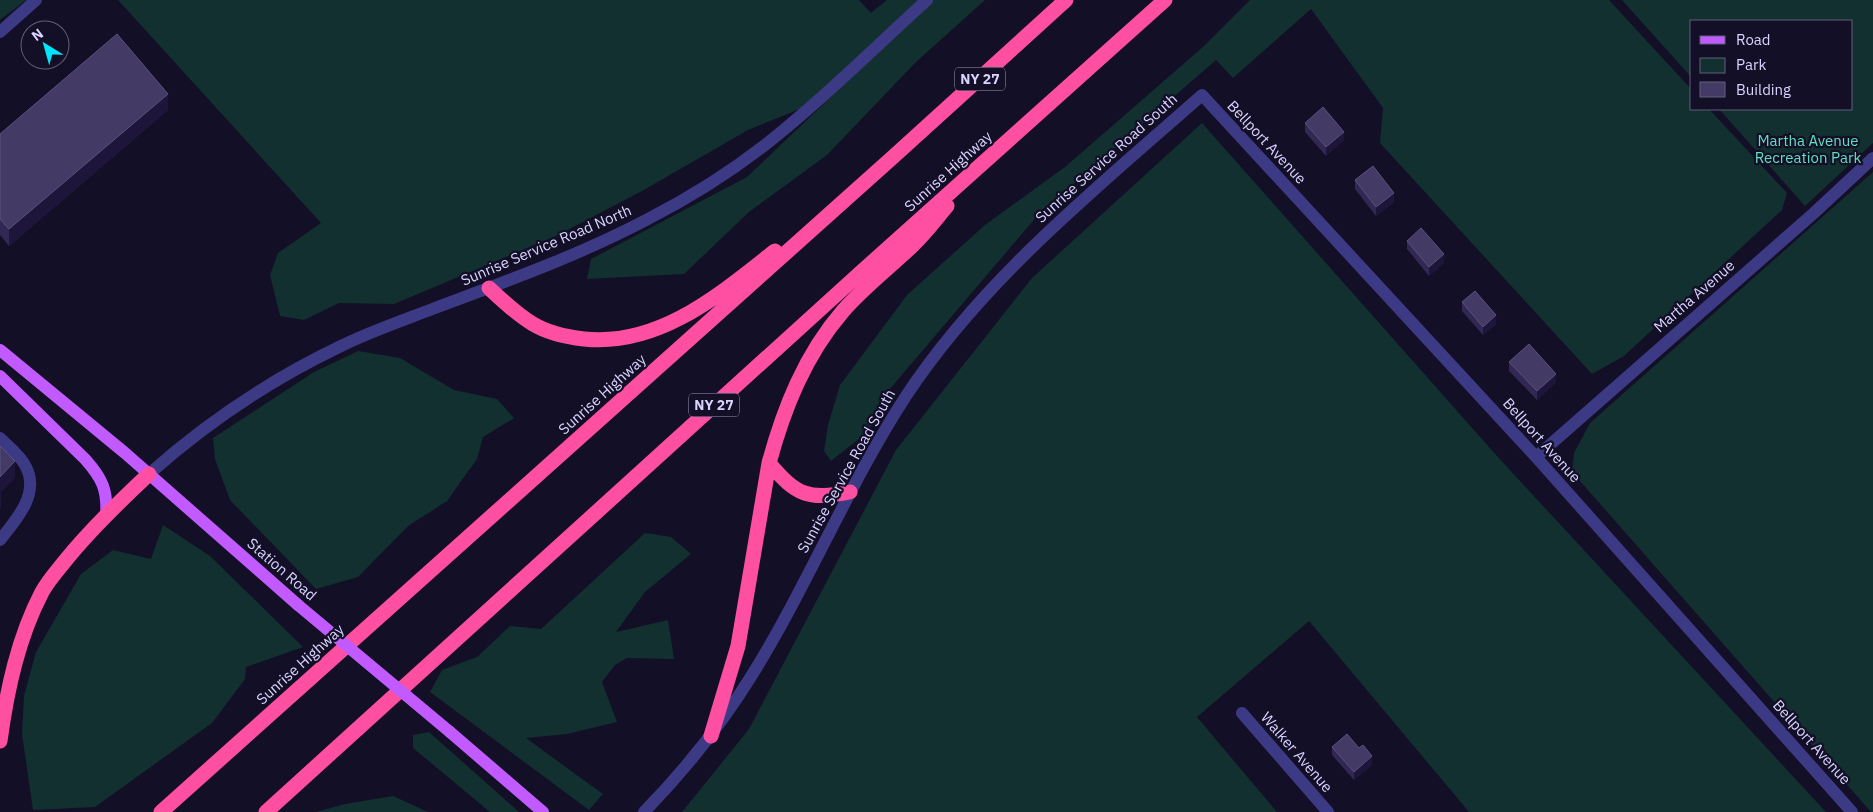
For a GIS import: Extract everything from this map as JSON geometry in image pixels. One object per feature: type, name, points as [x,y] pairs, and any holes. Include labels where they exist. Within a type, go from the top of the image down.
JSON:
[{"type":"highway","name":"Sunrise Highway","points":[[161,812],[1066,0]]},
{"type":"highway","name":"Sunrise Highway","points":[[266,812],[1164,0]]},
{"type":"highway","points":[[711,736],[738,646],[769,463],[776,435],[797,382],[824,336],[843,312],[886,268],[913,245],[993,154]]},
{"type":"highway","points":[[489,288],[526,320],[558,334],[596,340],[637,336],[680,318],[719,295],[893,157]]},
{"type":"highway","points":[[769,463],[782,478],[801,492],[814,496],[828,496],[850,492]]},
{"type":"highway","points":[[0,741],[15,664],[22,640],[43,591],[72,552],[150,474]]},
{"type":"main road","name":"Station Road","points":[[0,350],[150,474],[298,605],[543,812]]},
{"type":"main road","points":[[0,376],[86,459],[97,473],[105,490],[106,516]]},
{"type":"street","points":[[0,32],[36,0]]},
{"type":"street","name":"Sunrise Service Road North","points":[[150,474],[179,449],[247,399],[312,360],[377,330],[489,288],[596,244],[648,219],[729,171],[764,146],[791,123],[927,0]]},
{"type":"street","name":"Bellport Avenue","points":[[1202,95],[1536,457],[1852,812]]},
{"type":"street","name":"Sunrise Service Road South","points":[[644,812],[692,761],[752,675],[780,628],[878,442],[906,396],[958,326],[989,291],[1059,222],[1202,95]]},
{"type":"street","name":"Martha Avenue","points":[[1536,457],[1814,213],[1873,158]]},
{"type":"street","points":[[0,438],[26,466],[30,478],[27,501],[0,540]]},
{"type":"street","name":"Walker Avenue","points":[[1242,713],[1328,812]]},
{"type":"green space","points":[[0,0],[26,0],[0,20]]},
{"type":"green space","points":[[118,0],[859,0],[871,13],[887,0],[985,0],[916,62],[827,155],[749,212],[684,274],[587,279],[591,259],[747,177],[832,96],[748,130],[642,191],[558,235],[394,304],[339,303],[304,320],[280,316],[270,275],[278,253],[321,223]]},
{"type":"green space","points":[[1250,0],[1609,0],[1690,88],[1690,110],[1710,110],[1787,193],[1782,210],[1624,356],[1592,374],[1380,143],[1383,108],[1311,9],[1233,78],[1216,60],[1038,215],[889,390],[869,431],[831,461],[824,451],[828,425],[840,385],[907,295],[985,225],[1065,167],[1204,46]]},
{"type":"green space","name":"Martha Avenue Recreation Park","points":[[1622,0],[1873,0],[1873,143],[1805,206],[1720,110],[1853,110],[1853,20],[1690,20],[1690,76]]},
{"type":"green space","points":[[1202,123],[1497,456],[1826,812],[1469,812],[1309,621],[1197,717],[1277,812],[682,812],[749,729],[896,450],[1032,278]]},
{"type":"green space","points":[[1873,172],[1873,812],[1871,812],[1572,472],[1574,453],[1590,423]]},
{"type":"green space","points":[[358,351],[400,358],[454,390],[497,399],[514,418],[483,437],[477,459],[447,501],[408,526],[358,577],[316,589],[230,500],[215,459],[213,438],[314,372]]},
{"type":"green space","points":[[163,525],[210,556],[303,647],[246,667],[245,679],[212,723],[95,807],[33,810],[22,734],[24,696],[36,652],[81,574],[113,550],[151,559]]},
{"type":"green space","points":[[645,533],[671,537],[691,554],[645,592],[616,632],[668,620],[674,659],[627,658],[615,665],[602,682],[617,722],[567,734],[526,738],[603,794],[589,810],[430,692],[442,670],[477,657],[510,626],[541,629]]},
{"type":"green space","points":[[429,732],[519,812],[490,812],[413,748],[413,735]]},
{"type":"green space","points":[[393,796],[428,812],[316,812],[345,804]]},
{"type":"building","points":[[117,34],[168,94],[9,229],[0,219],[0,134]]},
{"type":"building","points":[[1323,107],[1344,132],[1326,147],[1305,123]]},
{"type":"building","points":[[1373,166],[1394,193],[1376,207],[1355,180]]},
{"type":"building","points":[[1421,228],[1444,254],[1429,267],[1407,241]]},
{"type":"building","points":[[1475,291],[1496,315],[1483,327],[1462,302]]},
{"type":"building","points":[[1529,344],[1556,374],[1537,391],[1509,362]]},
{"type":"building","points":[[0,446],[15,461],[0,477]]},
{"type":"building","points":[[1347,734],[1359,748],[1363,745],[1372,756],[1354,772],[1332,747]]}]
